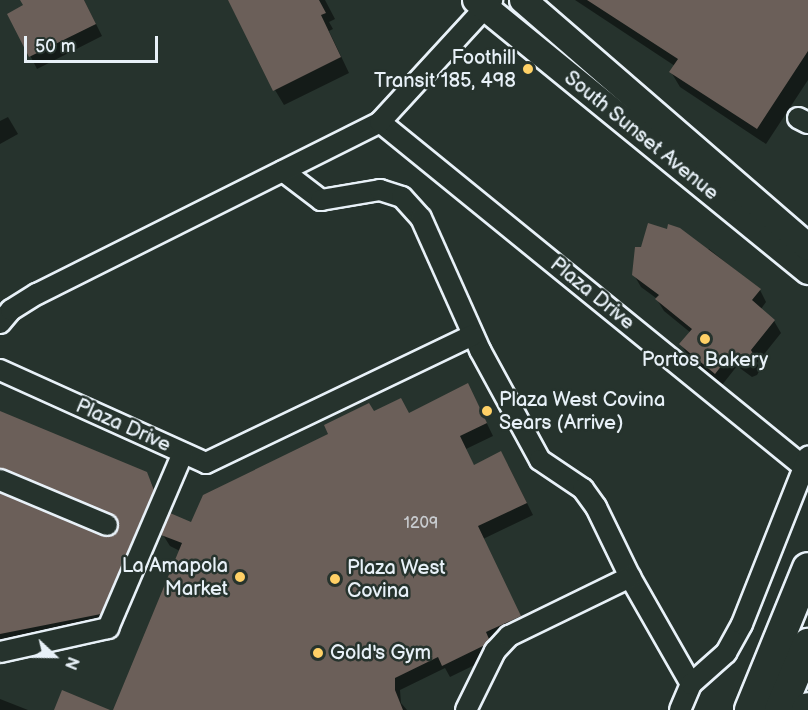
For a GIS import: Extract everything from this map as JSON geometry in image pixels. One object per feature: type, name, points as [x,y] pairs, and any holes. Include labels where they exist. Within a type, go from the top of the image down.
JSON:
[{"type":"highway","points":[[750,710],[808,568]]},
{"type":"highway","points":[[780,710],[808,644]]},
{"type":"main road","name":"South Sunset Avenue","points":[[523,0],[808,247]]},
{"type":"main road","name":"South Sunset Avenue","points":[[484,3],[808,271]]},
{"type":"street","points":[[0,322],[11,310],[37,294],[380,122],[484,3]]},
{"type":"street","name":"Plaza Drive","points":[[380,122],[748,422],[806,462]]},
{"type":"street","points":[[283,171],[321,200],[380,190],[402,197],[421,218],[473,335],[540,460],[583,489],[596,507],[630,577],[690,684]]},
{"type":"street","name":"Plaza Drive","points":[[0,370],[206,463],[473,335]]},
{"type":"street","points":[[0,652],[108,628],[183,453]]},
{"type":"street","points":[[680,710],[690,684],[726,653],[742,624],[806,462]]},
{"type":"street","points":[[0,480],[107,525]]},
{"type":"street","points":[[466,710],[495,651],[509,636],[630,577]]},
{"type":"building","points":[[20,0],[84,0],[96,24],[29,57],[7,14],[23,5]]},
{"type":"building","points":[[228,0],[319,0],[326,13],[321,15],[341,57],[273,91]]},
{"type":"building","points":[[587,0],[808,0],[808,51],[757,129],[669,72],[678,59]]},
{"type":"building","points":[[648,223],[667,229],[668,224],[680,228],[761,289],[752,300],[775,320],[751,350],[755,358],[750,364],[744,365],[730,355],[715,374],[679,344],[692,329],[655,299],[659,295],[632,275],[635,247],[641,247]]},
{"type":"building","name":"Plaza West Covina","points":[[468,383],[487,423],[460,436],[474,465],[501,451],[527,503],[478,526],[521,616],[486,632],[489,639],[485,645],[442,666],[438,657],[395,678],[395,690],[403,710],[113,710],[182,543],[161,535],[170,513],[191,522],[203,495],[328,434],[324,425],[369,403],[374,411],[401,398],[409,413]]},
{"type":"building","points":[[0,411],[147,472],[154,490],[101,614],[0,634],[0,493],[103,536],[115,534],[119,524],[112,514],[0,468]]},
{"type":"building","points":[[62,690],[110,710],[54,710]]},
{"type":"place","name":"Foothill Transit 185, 498","points":[[528,69]]},
{"type":"place","name":"Portos Bakery","points":[[705,339]]},
{"type":"place","name":"Plaza West Covina Sears (Arrive)","points":[[487,411]]},
{"type":"place","name":"La Amapola Market","points":[[240,577]]},
{"type":"place","name":"Plaza West Covina","points":[[335,579]]},
{"type":"place","name":"Gold's Gym","points":[[318,653]]}]
